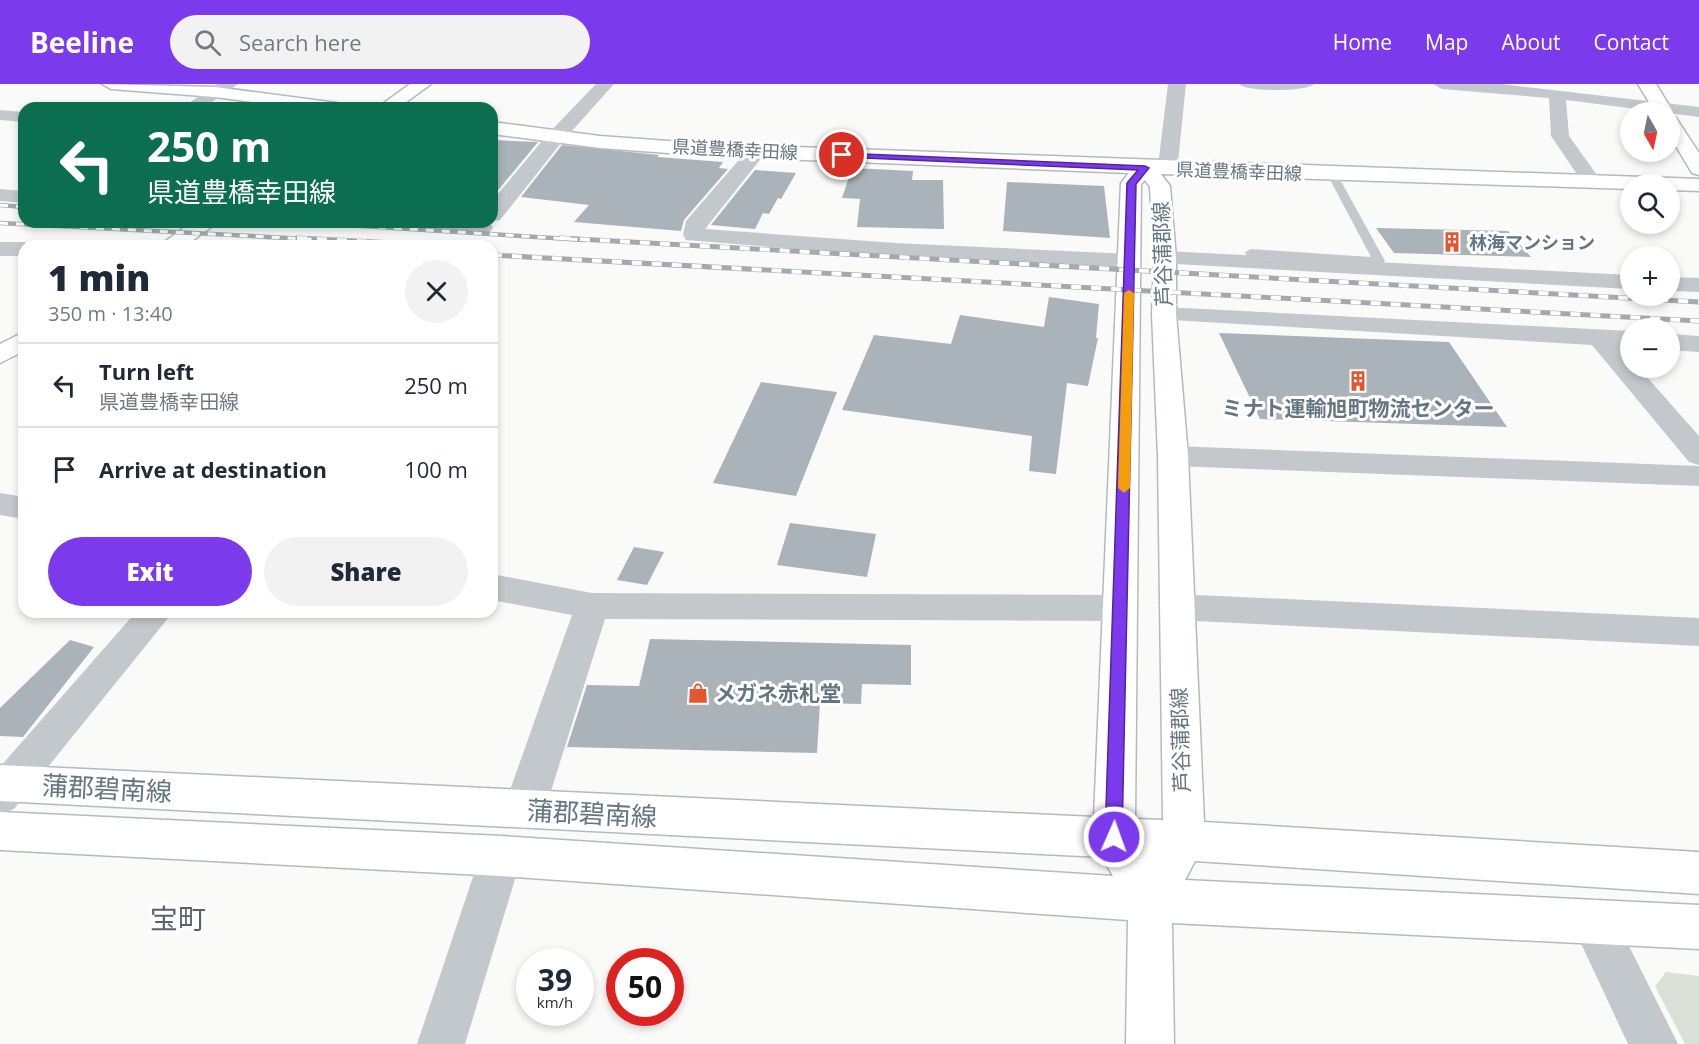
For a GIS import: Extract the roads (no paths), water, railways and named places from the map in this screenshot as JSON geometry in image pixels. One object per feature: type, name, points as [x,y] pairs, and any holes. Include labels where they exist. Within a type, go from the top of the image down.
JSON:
[{"type":"main road","points":[[111,84],[222,88],[302,102]]},
{"type":"main road","points":[[395,102],[422,84]]},
{"type":"main road","points":[[1647,84],[1658,102]]},
{"type":"main road","name":"県道豊橋幸田線","points":[[498,130],[554,139],[757,151],[1145,168],[1699,185]]},
{"type":"main road","points":[[1680,138],[1699,169]]},
{"type":"main road","name":"芦谷蒲郡線","points":[[1114,837],[1131,183],[1145,168],[1160,186],[1165,258],[1164,314],[1173,456],[1175,607],[1184,841]]},
{"type":"main road","points":[[179,240],[198,228]]},
{"type":"main road","points":[[0,355],[18,344]]},
{"type":"main road","name":"蒲郡碧南線","points":[[4,787],[1184,841]]},
{"type":"main road","points":[[0,831],[501,856],[1150,900],[1699,927]]},
{"type":"main road","points":[[1114,837],[1150,900],[1150,1044]]},
{"type":"main road","points":[[1150,900],[1184,841],[1699,873]]},
{"type":"street","points":[[498,207],[554,139],[605,84]]},
{"type":"street","points":[[1145,168],[1168,162],[1178,84]]},
{"type":"street","points":[[1248,84],[1305,84]]},
{"type":"street","points":[[1442,84],[1557,94],[1620,106]]},
{"type":"street","points":[[200,102],[222,88]]},
{"type":"street","points":[[1557,94],[1560,136],[1592,182]]},
{"type":"street","points":[[1680,113],[1699,112]]},
{"type":"street","points":[[0,115],[18,116]]},
{"type":"street","points":[[757,151],[694,226],[694,235],[895,250],[1130,261]]},
{"type":"street","points":[[0,195],[18,196]]},
{"type":"street","points":[[472,240],[481,228]]},
{"type":"street","points":[[0,249],[18,249]]},
{"type":"street","points":[[1165,258],[1620,281]]},
{"type":"street","points":[[1680,284],[1699,285]]},
{"type":"street","points":[[1164,314],[1620,338]]},
{"type":"street","points":[[1599,337],[1699,455]]},
{"type":"street","points":[[1680,343],[1699,344]]},
{"type":"street","points":[[1173,456],[1699,476]]},
{"type":"street","points":[[0,504],[18,507]]},
{"type":"street","points":[[498,588],[592,606],[1121,609]]},
{"type":"street","points":[[524,810],[592,606]]},
{"type":"street","points":[[1175,607],[1699,632]]},
{"type":"street","points":[[4,787],[151,618]]},
{"type":"street","points":[[441,1044],[501,856]]},
{"type":"street","points":[[1593,922],[1654,1044]]},
{"type":"lane","points":[[1256,263],[1251,252],[1379,261],[1332,174]]},
{"type":"railway","points":[[0,205],[18,206]]},
{"type":"railway","points":[[0,223],[18,224]]},
{"type":"railway","points":[[96,228],[326,240]]},
{"type":"railway","points":[[394,228],[585,240]]},
{"type":"railway","points":[[297,238],[336,240]]},
{"type":"railway","points":[[560,238],[1699,302]]},
{"type":"railway","points":[[498,255],[1699,321]]},
{"type":"place","name":"林海マンション","points":[[1452,242]]},
{"type":"place","name":"ミナト運輸旭町物流センター","points":[[1358,381]]},
{"type":"place","name":"メガネ赤札堂","points":[[698,693]]},
{"type":"district","name":"宝町","points":[[178,918]]}]
